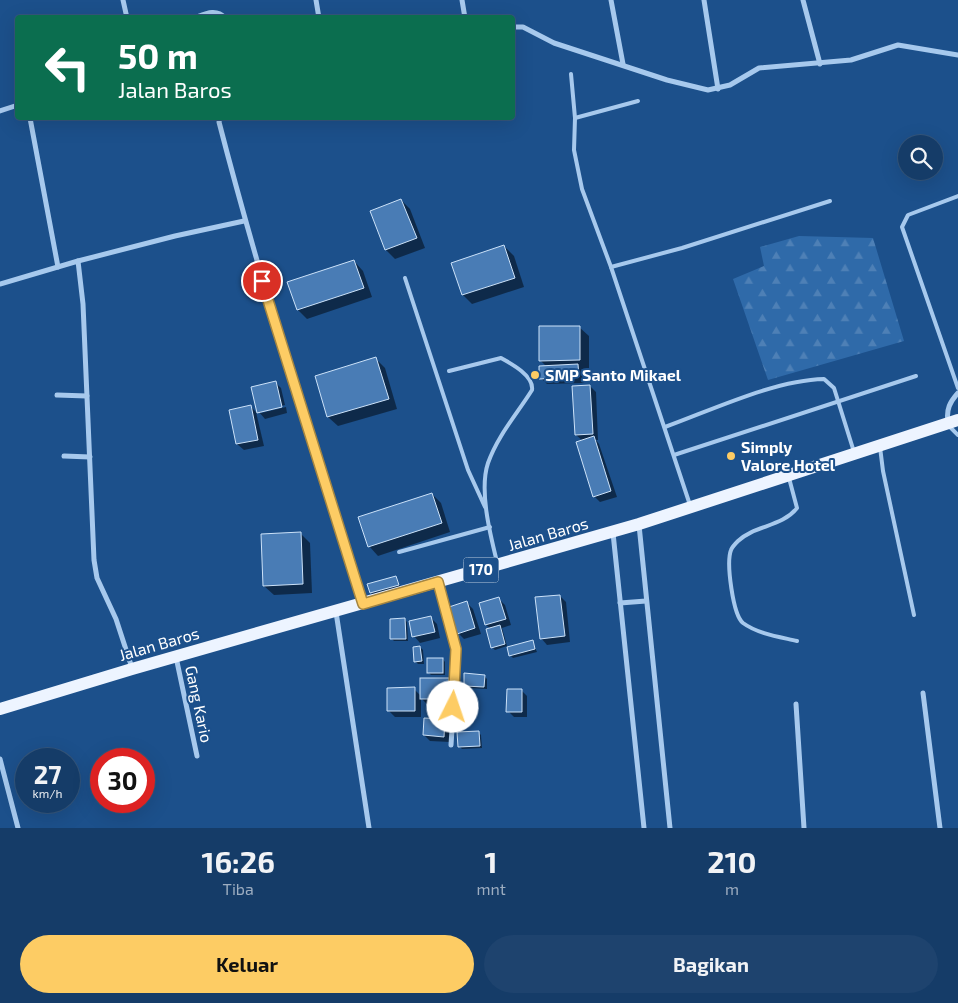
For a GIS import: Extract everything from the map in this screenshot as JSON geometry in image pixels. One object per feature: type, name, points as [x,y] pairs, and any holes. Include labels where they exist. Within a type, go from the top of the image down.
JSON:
[{"type":"main road","name":"Jalan Baros","points":[[0,709],[176,656],[613,532],[953,422]]},
{"type":"street","points":[[123,0],[126,15]]},
{"type":"street","points":[[316,0],[318,15]]},
{"type":"street","points":[[462,0],[464,15]]},
{"type":"street","points":[[611,0],[623,64]]},
{"type":"street","points":[[704,0],[718,89]]},
{"type":"street","points":[[803,0],[820,64]]},
{"type":"street","points":[[202,15],[219,12],[222,15]]},
{"type":"street","points":[[515,26],[520,26],[554,43],[676,82],[708,90],[718,89],[759,68],[820,64],[865,57],[898,44],[958,55]]},
{"type":"street","points":[[0,111],[15,106]]},
{"type":"street","points":[[30,120],[58,267]]},
{"type":"street","points":[[220,120],[244,221],[363,604]]},
{"type":"street","points":[[0,284],[78,261],[175,236],[244,221]]},
{"type":"street","points":[[78,261],[83,304],[94,560],[97,578],[116,619],[132,669]]},
{"type":"street","points":[[953,422],[947,414],[950,403],[958,393]]},
{"type":"street","points":[[56,395],[87,396]]},
{"type":"street","points":[[64,456],[90,457]]},
{"type":"street","points":[[639,524],[670,828]]},
{"type":"street","points":[[613,532],[644,828]]},
{"type":"street","points":[[438,582],[456,649],[450,745]]},
{"type":"street","points":[[620,603],[646,601]]},
{"type":"street","points":[[336,611],[369,828]]},
{"type":"street","name":"Gang Kario","points":[[176,656],[197,756]]},
{"type":"street","points":[[923,693],[940,828]]},
{"type":"street","points":[[796,704],[804,828]]},
{"type":"street","points":[[0,759],[18,828]]},
{"type":"lane","points":[[571,74],[575,118],[574,150],[582,189],[611,267],[691,508]]},
{"type":"lane","points":[[575,118],[638,100]]},
{"type":"lane","points":[[958,196],[908,215],[902,227],[958,388]]},
{"type":"lane","points":[[611,267],[682,248],[830,201]]},
{"type":"lane","points":[[405,278],[468,470],[486,509],[498,565]]},
{"type":"lane","points":[[449,372],[501,358],[528,377],[533,385],[532,390],[496,444],[488,465],[486,509]]},
{"type":"lane","points":[[674,455],[916,376]]},
{"type":"lane","points":[[664,427],[741,400],[808,380],[824,379],[834,388],[854,454]]},
{"type":"lane","points":[[953,422],[958,435]]},
{"type":"lane","points":[[880,445],[883,471],[914,615]]},
{"type":"lane","points":[[788,475],[797,508],[785,519],[738,541],[731,550],[731,592],[741,622],[753,630],[797,642]]},
{"type":"lane","points":[[399,552],[490,526]]},
{"type":"green space","points":[[799,236],[873,238],[904,341],[768,380],[733,279],[764,266],[760,247]]},
{"type":"building","points":[[401,199],[417,238],[385,250],[370,211]]},
{"type":"building","points":[[504,245],[515,278],[462,295],[451,263]]},
{"type":"building","points":[[354,260],[364,288],[297,310],[287,282]]},
{"type":"building","points":[[539,326],[580,326],[580,360],[539,361]]},
{"type":"building","points":[[376,357],[389,399],[327,417],[315,376]]},
{"type":"building","points":[[578,364],[579,377],[539,379],[539,366]]},
{"type":"building","points":[[276,381],[282,407],[257,413],[251,387]]},
{"type":"building","points":[[590,385],[593,434],[575,435],[572,386]]},
{"type":"building","points":[[251,405],[258,440],[236,444],[229,410]]},
{"type":"building","points":[[594,436],[611,491],[593,497],[576,442]]},
{"type":"building","points":[[432,493],[442,523],[368,547],[358,517]]},
{"type":"building","points":[[301,532],[303,584],[263,586],[261,534]]},
{"type":"building","points":[[396,576],[399,585],[370,593],[367,584]]},
{"type":"building","points":[[560,595],[565,636],[540,639],[535,597]]},
{"type":"building","points":[[499,597],[506,619],[485,625],[479,603]]},
{"type":"building","points":[[467,601],[475,628],[457,634],[449,607]]},
{"type":"building","points":[[431,616],[435,632],[412,637],[409,621]]},
{"type":"building","points":[[405,618],[406,639],[390,639],[390,619]]},
{"type":"building","points":[[500,625],[505,644],[491,648],[486,629]]},
{"type":"building","points":[[533,640],[535,649],[509,656],[507,647]]},
{"type":"building","points":[[420,646],[422,661],[414,662],[413,647]]},
{"type":"building","points":[[427,658],[443,658],[443,673],[427,673]]},
{"type":"building","points":[[464,673],[485,675],[484,687],[464,686]]},
{"type":"building","points":[[420,678],[449,678],[449,699],[420,699]]},
{"type":"building","points":[[415,687],[415,711],[387,711],[387,688]]},
{"type":"building","points":[[507,689],[522,689],[522,712],[506,712]]},
{"type":"building","points":[[424,718],[445,719],[444,737],[423,735]]},
{"type":"building","points":[[479,731],[480,746],[458,747],[457,732]]},
{"type":"place","name":"SMP Santo Mikael","points":[[535,375]]},
{"type":"place","name":"Simply Valore Hotel","points":[[731,456]]},
{"type":"route","points":[[262,281],[363,604],[438,582],[456,649],[453,707]]}]
